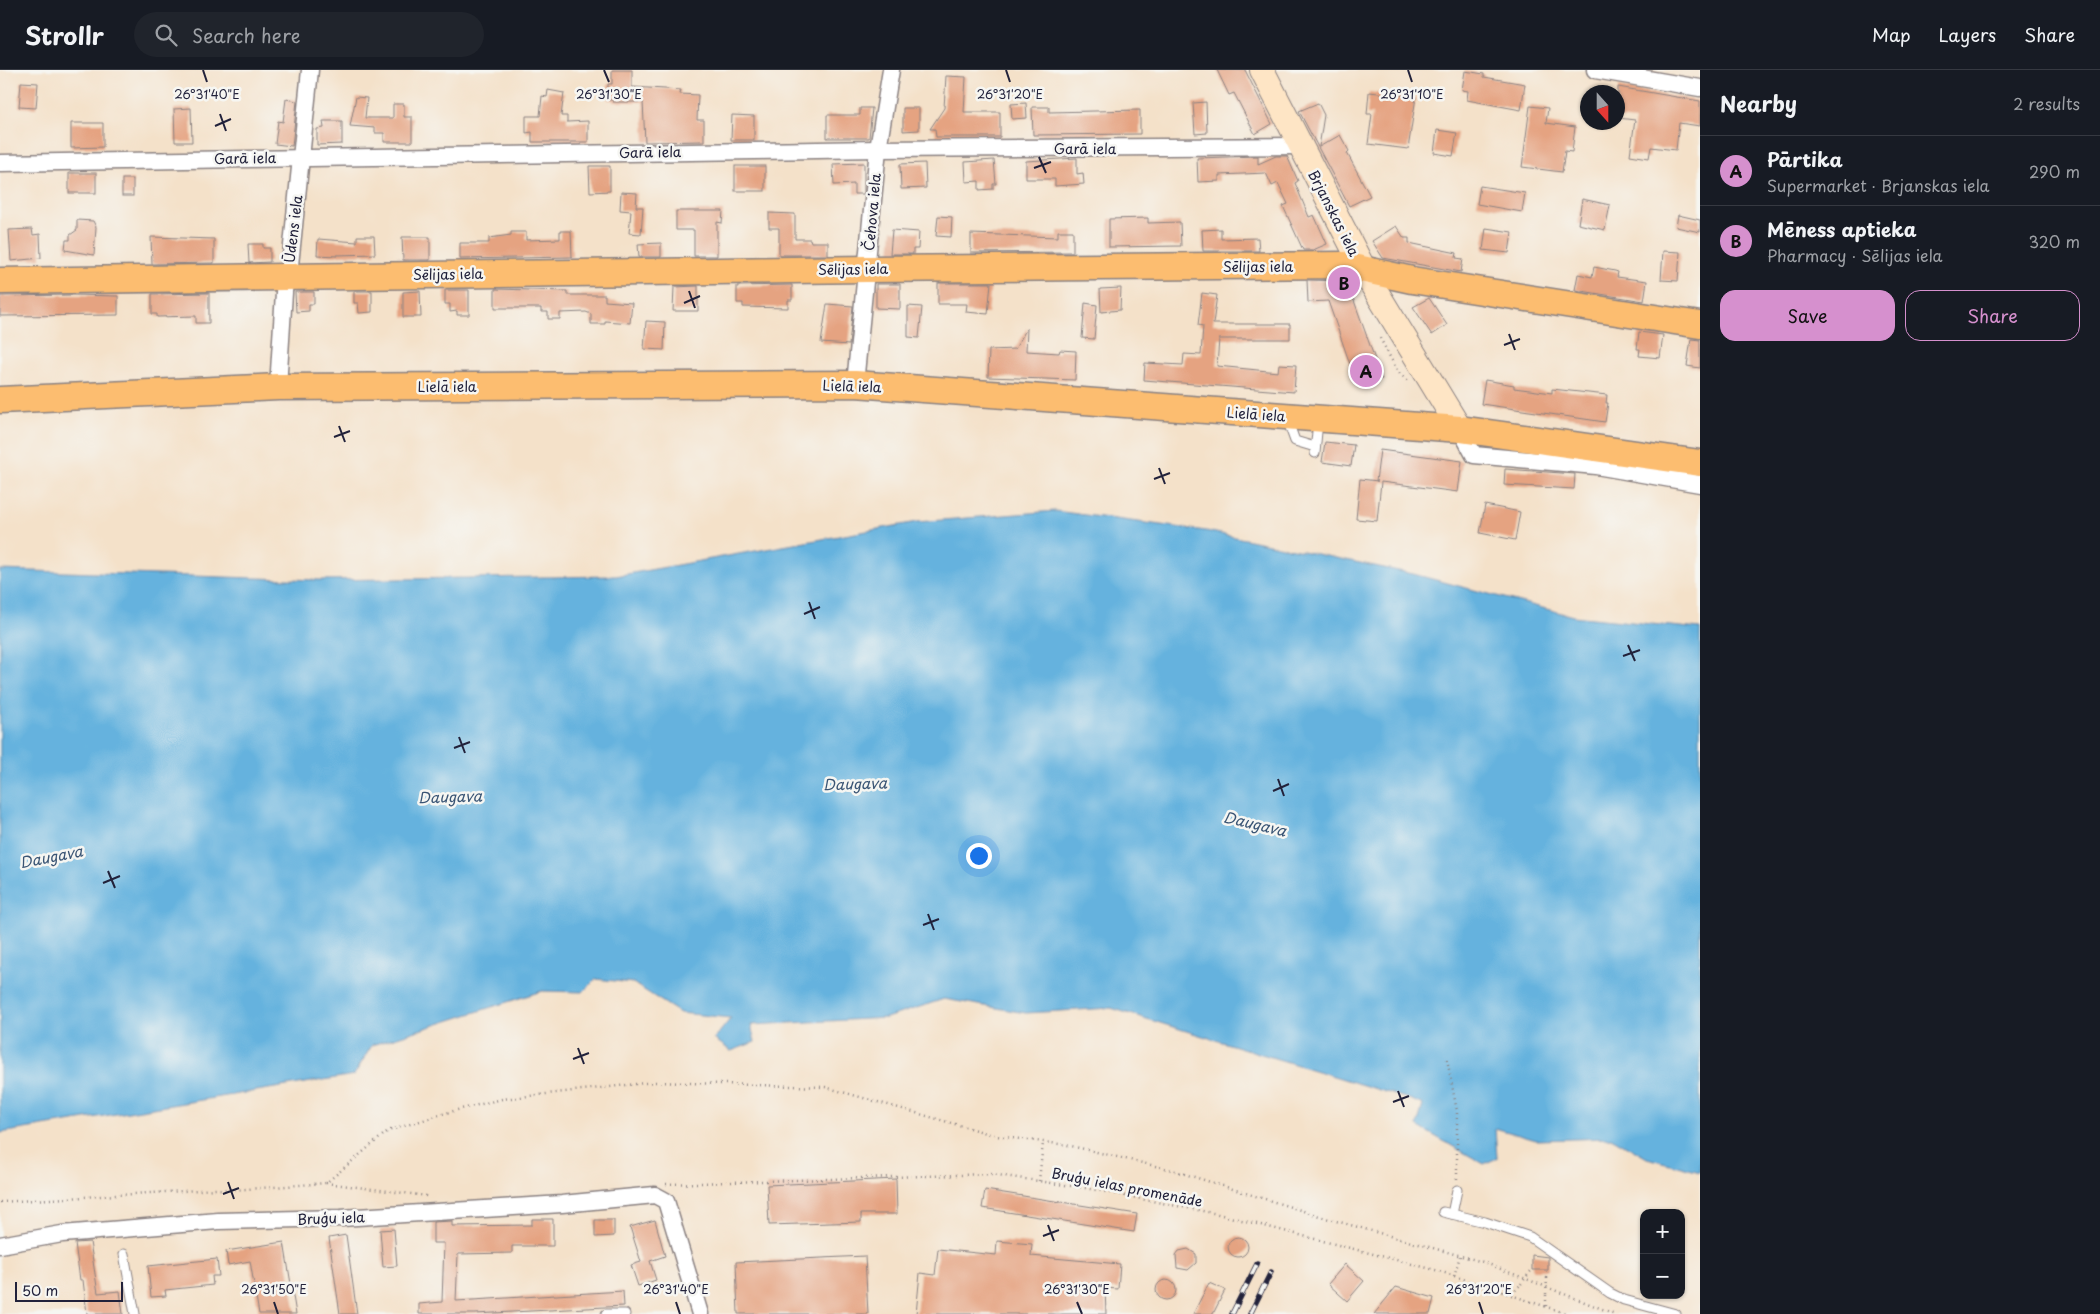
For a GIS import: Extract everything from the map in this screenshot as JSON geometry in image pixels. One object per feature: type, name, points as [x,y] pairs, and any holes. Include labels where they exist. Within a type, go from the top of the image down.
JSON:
[{"type":"main road","name":"Brjanskas iela","points":[[1262,70],[1364,271],[1460,429]]},
{"type":"main road","name":"Sēlijas iela","points":[[0,281],[867,269],[1343,265],[1412,280],[1700,325]]},
{"type":"main road","name":"Lielā iela","points":[[0,400],[278,387],[855,384],[1460,429],[1700,463]]},
{"type":"street","name":"Ūdens iela","points":[[278,387],[286,276],[290,265],[310,70]]},
{"type":"street","name":"Čehova iela","points":[[855,384],[878,149],[891,70]]},
{"type":"street","points":[[1595,70],[1700,88]]},
{"type":"street","name":"Garā iela","points":[[0,163],[878,149],[1300,146]]},
{"type":"street","points":[[1460,429],[1474,455],[1596,466],[1700,484]]},
{"type":"street","name":"Bruģu iela","points":[[0,1245],[62,1234],[218,1222],[341,1218],[562,1204],[655,1195],[666,1201],[700,1314]]},
{"type":"lane","points":[[1286,416],[1295,441],[1315,450],[1318,418]]},
{"type":"lane","points":[[1457,1190],[1447,1213],[1485,1222],[1530,1237],[1617,1297],[1676,1314]]},
{"type":"lane","points":[[124,1254],[136,1314]]},
{"type":"lane","points":[[606,1314],[625,1314]]},
{"type":"path","points":[[1447,1059],[1458,1112],[1457,1190]]},
{"type":"path","points":[[326,1183],[388,1131],[502,1099],[654,1082],[835,1088],[982,1132],[1043,1143],[1067,1145],[1090,1152],[1152,1164],[1329,1219],[1483,1262],[1615,1314]]},
{"type":"path","points":[[1039,1181],[1043,1143]]},
{"type":"path","name":"Bruģu ielas promenāde","points":[[670,1183],[966,1173],[991,1174],[1039,1181],[1218,1214],[1454,1276],[1568,1314]]},
{"type":"path","points":[[0,1202],[216,1189],[268,1188],[326,1183],[429,1197]]},
{"type":"path","points":[[1454,1276],[1460,1256]]},
{"type":"path","points":[[1546,1306],[1548,1270]]},
{"type":"path","points":[[1512,1294],[1531,1271]]},
{"type":"water","name":"Daugava","points":[[1055,511],[1206,531],[1413,574],[1573,616],[1700,629],[1700,1172],[1647,1158],[1613,1138],[1536,1140],[1495,1128],[1497,1158],[1484,1164],[1417,1126],[1423,1105],[1412,1100],[1111,1008],[1026,1013],[944,999],[886,1018],[751,1025],[755,1042],[731,1051],[714,1039],[731,1018],[680,1013],[633,983],[596,979],[583,992],[542,991],[372,1045],[354,1075],[0,1133],[0,570],[319,580],[616,576],[917,522]]},
{"type":"building","points":[[612,70],[632,70],[632,87],[681,90],[680,94],[698,95],[697,120],[704,120],[704,141],[645,142],[643,102],[613,102],[613,100],[608,100],[608,84],[612,84]]},
{"type":"building","points":[[1217,70],[1245,70],[1272,124],[1255,134],[1234,93],[1229,95]]},
{"type":"building","points":[[1465,71],[1484,74],[1484,77],[1525,84],[1521,110],[1467,100],[1468,91],[1462,90]]},
{"type":"building","points":[[946,76],[966,77],[964,112],[1000,112],[1000,137],[936,137],[935,129],[930,129],[944,108]]},
{"type":"building","points":[[21,82],[38,83],[36,108],[19,107]]},
{"type":"building","points":[[1625,88],[1700,101],[1700,126],[1679,123],[1676,150],[1651,147],[1649,158],[1630,155],[1635,120],[1625,119]]},
{"type":"building","points":[[548,90],[564,93],[561,116],[567,116],[567,122],[588,121],[588,142],[532,142],[532,132],[526,133],[526,116],[540,116],[542,96],[547,97]]},
{"type":"building","points":[[1369,92],[1416,97],[1408,149],[1368,144],[1372,114],[1367,114]]},
{"type":"building","points":[[356,97],[367,98],[365,118],[393,118],[393,104],[404,104],[404,117],[412,117],[412,142],[384,142],[384,133],[375,133],[375,128],[350,126]]},
{"type":"building","points":[[286,99],[297,101],[292,146],[275,144],[278,121],[283,122]]},
{"type":"building","points":[[1206,102],[1207,133],[1195,134],[1193,103]]},
{"type":"building","points":[[1026,103],[1027,118],[1012,119],[1011,104]]},
{"type":"building","points":[[1318,103],[1324,115],[1319,147],[1340,135],[1349,151],[1347,153],[1370,196],[1349,206],[1299,111]]},
{"type":"building","points":[[1530,106],[1548,108],[1546,123],[1575,127],[1572,152],[1565,151],[1562,172],[1522,167]]},
{"type":"building","points":[[1032,107],[1049,107],[1049,112],[1140,110],[1140,134],[1033,135]]},
{"type":"building","points":[[191,108],[192,142],[175,142],[174,109]]},
{"type":"building","points":[[860,108],[872,108],[869,138],[827,138],[827,115],[860,115]]},
{"type":"building","points":[[903,108],[919,108],[919,130],[903,131]]},
{"type":"building","points":[[732,115],[754,116],[754,140],[731,140]]},
{"type":"building","points":[[323,121],[342,121],[342,144],[317,145],[317,129],[324,128]]},
{"type":"building","points":[[71,123],[103,123],[103,147],[71,148]]},
{"type":"building","points":[[1437,130],[1457,133],[1453,156],[1434,153]]},
{"type":"building","points":[[1258,156],[1258,164],[1276,156],[1287,156],[1298,181],[1295,183],[1309,217],[1314,215],[1327,244],[1313,250],[1303,250],[1283,206],[1288,204],[1278,183],[1272,186],[1266,173],[1219,175],[1219,181],[1198,182],[1197,158]]},
{"type":"building","points":[[1077,158],[1077,174],[1083,173],[1084,184],[1055,186],[1055,179],[1026,179],[1026,161]]},
{"type":"building","points":[[994,160],[996,184],[993,184],[993,189],[979,190],[979,181],[966,182],[965,162]]},
{"type":"building","points":[[864,163],[864,194],[854,194],[854,184],[834,185],[833,164]]},
{"type":"building","points":[[925,163],[926,188],[901,189],[900,164]]},
{"type":"building","points":[[589,166],[610,166],[610,191],[590,192]]},
{"type":"building","points":[[735,166],[765,166],[765,191],[735,191]]},
{"type":"building","points":[[69,173],[96,173],[96,193],[69,193]]},
{"type":"building","points":[[122,179],[133,179],[133,196],[122,196]]},
{"type":"building","points":[[1480,186],[1525,193],[1522,212],[1477,204]]},
{"type":"building","points":[[621,192],[637,193],[636,207],[643,207],[641,234],[629,233],[631,211],[620,210]]},
{"type":"building","points":[[1582,199],[1610,205],[1605,230],[1578,224]]},
{"type":"building","points":[[676,211],[723,211],[722,223],[717,222],[717,256],[694,256],[694,230],[676,230]]},
{"type":"building","points":[[769,213],[795,214],[795,239],[810,239],[811,242],[828,242],[828,255],[779,255],[779,228],[769,228]]},
{"type":"building","points":[[1678,215],[1700,220],[1700,232],[1676,227]]},
{"type":"building","points":[[938,216],[952,217],[951,237],[936,236]]},
{"type":"building","points":[[1148,218],[1148,223],[1180,222],[1181,246],[1109,247],[1109,219]]},
{"type":"building","points":[[77,220],[93,221],[96,227],[94,255],[65,250],[66,240],[70,240],[70,235],[77,230]]},
{"type":"building","points":[[1396,226],[1404,238],[1409,238],[1409,243],[1457,253],[1456,258],[1463,259],[1461,272],[1383,258],[1372,241]]},
{"type":"building","points":[[1486,228],[1512,232],[1509,253],[1483,250]]},
{"type":"building","points":[[32,229],[33,235],[40,234],[41,258],[11,261],[9,230]]},
{"type":"building","points":[[1221,229],[1221,239],[1258,238],[1259,251],[1203,251],[1202,230]]},
{"type":"building","points":[[892,230],[919,232],[918,249],[913,249],[913,254],[890,254]]},
{"type":"building","points":[[560,231],[571,231],[572,257],[460,259],[460,243],[489,243],[489,238],[511,235],[511,232],[526,232],[526,240],[560,239]]},
{"type":"building","points":[[1058,231],[1073,231],[1073,252],[971,253],[971,234],[1058,237]]},
{"type":"building","points":[[357,236],[374,236],[375,254],[317,255],[318,239],[357,242]]},
{"type":"building","points":[[151,237],[214,239],[214,263],[152,264]]},
{"type":"building","points":[[402,237],[430,237],[430,260],[403,260]]},
{"type":"building","points":[[661,243],[661,257],[639,257],[638,244]]},
{"type":"building","points":[[248,244],[263,244],[263,248],[270,248],[270,262],[249,263]]},
{"type":"building","points":[[1663,251],[1680,252],[1678,281],[1661,280]]},
{"type":"building","points":[[1594,267],[1618,272],[1617,277],[1647,281],[1644,301],[1575,290],[1578,274],[1592,277]]},
{"type":"building","points":[[1307,280],[1347,281],[1382,379],[1358,387],[1328,301],[1308,302]]},
{"type":"building","points":[[938,283],[991,283],[988,314],[966,312],[967,304],[938,304]]},
{"type":"building","points":[[876,284],[900,284],[900,309],[876,308]]},
{"type":"building","points":[[792,285],[792,300],[788,300],[788,308],[743,307],[743,303],[737,303],[737,286]]},
{"type":"building","points":[[698,286],[698,311],[673,311],[674,287]]},
{"type":"building","points":[[1121,288],[1120,310],[1101,312],[1100,289]]},
{"type":"building","points":[[495,289],[567,291],[567,295],[605,295],[605,301],[632,303],[630,323],[605,321],[605,324],[591,324],[591,314],[586,312],[560,313],[560,319],[548,319],[548,312],[541,312],[541,308],[495,308]]},
{"type":"building","points":[[445,290],[469,290],[469,315],[457,315],[457,311],[450,312],[450,304],[445,304]]},
{"type":"building","points":[[354,291],[372,291],[372,312],[359,313],[358,303],[354,303]]},
{"type":"building","points":[[420,291],[421,317],[403,317],[403,292]]},
{"type":"building","points":[[295,292],[314,292],[314,304],[309,304],[309,311],[296,312]]},
{"type":"building","points":[[209,293],[209,323],[196,323],[196,316],[157,317],[157,314],[152,314],[152,294]]},
{"type":"building","points":[[1202,293],[1217,295],[1213,324],[1290,324],[1290,339],[1219,339],[1217,366],[1278,372],[1279,364],[1296,365],[1294,392],[1144,380],[1145,363],[1183,365],[1184,354],[1201,355],[1203,326],[1198,325]]},
{"type":"building","points":[[0,296],[118,296],[118,315],[0,316]]},
{"type":"building","points":[[1429,298],[1447,325],[1432,335],[1413,307]]},
{"type":"building","points":[[1085,303],[1097,305],[1094,339],[1082,338]]},
{"type":"building","points":[[827,304],[853,306],[849,345],[821,343]]},
{"type":"building","points":[[908,306],[922,307],[919,338],[908,337]]},
{"type":"building","points":[[646,321],[665,322],[664,350],[644,349]]},
{"type":"building","points":[[1027,328],[1026,351],[1059,353],[1060,350],[1076,351],[1075,380],[988,377],[989,350],[1015,349]]},
{"type":"building","points":[[1639,332],[1663,335],[1660,358],[1639,356],[1640,349],[1637,349]]},
{"type":"building","points":[[1691,339],[1700,340],[1700,368],[1687,366]]},
{"type":"building","points":[[1485,380],[1514,385],[1514,388],[1552,393],[1552,389],[1607,395],[1606,403],[1608,403],[1605,422],[1481,404]]},
{"type":"building","points":[[1325,442],[1354,445],[1351,466],[1322,462]]},
{"type":"building","points":[[1380,450],[1462,461],[1458,492],[1381,482],[1377,521],[1356,519],[1360,479],[1376,481]]},
{"type":"building","points":[[1505,469],[1575,474],[1574,489],[1504,485]]},
{"type":"building","points":[[1485,505],[1520,512],[1515,540],[1480,533]]},
{"type":"building","points":[[896,1179],[897,1214],[861,1214],[861,1222],[769,1225],[767,1185]]},
{"type":"building","points":[[985,1190],[1137,1214],[1134,1232],[982,1208]]},
{"type":"building","points":[[532,1219],[553,1219],[553,1246],[512,1246],[512,1253],[458,1254],[456,1301],[623,1291],[624,1306],[475,1314],[419,1314],[419,1304],[442,1302],[444,1243],[433,1243],[433,1222],[452,1221],[452,1226],[532,1225]]},
{"type":"building","points":[[595,1220],[614,1220],[614,1236],[595,1237]]},
{"type":"building","points":[[655,1220],[665,1256],[650,1261],[656,1280],[638,1286],[631,1265],[641,1262],[630,1227]]},
{"type":"building","points":[[394,1229],[397,1266],[383,1267],[380,1230]]},
{"type":"building","points":[[346,1235],[357,1314],[340,1314],[329,1238]]},
{"type":"building","points":[[1238,1237],[1245,1240],[1248,1247],[1245,1254],[1238,1257],[1231,1254],[1228,1247],[1231,1240]]},
{"type":"building","points":[[997,1241],[1032,1244],[1031,1256],[1120,1264],[1118,1289],[1105,1288],[1106,1314],[916,1314],[920,1273],[935,1275],[938,1249],[996,1255]]},
{"type":"building","points":[[90,1242],[98,1293],[120,1291],[123,1314],[87,1314],[83,1280],[80,1280],[75,1243]]},
{"type":"building","points":[[284,1242],[296,1314],[259,1314],[250,1261],[228,1265],[226,1251]]},
{"type":"building","points":[[1188,1249],[1196,1254],[1196,1263],[1188,1270],[1177,1268],[1176,1255],[1179,1251]]},
{"type":"building","points":[[1532,1255],[1548,1257],[1548,1270],[1532,1270]]},
{"type":"building","points":[[865,1256],[868,1314],[738,1314],[736,1262]]},
{"type":"building","points":[[217,1259],[219,1276],[212,1276],[213,1285],[165,1290],[166,1296],[151,1297],[148,1266]]},
{"type":"building","points":[[1345,1264],[1364,1281],[1347,1301],[1328,1284]]},
{"type":"building","points":[[1166,1280],[1173,1283],[1176,1290],[1173,1297],[1166,1300],[1159,1297],[1156,1290],[1159,1283]]},
{"type":"building","points":[[1209,1283],[1225,1290],[1213,1314],[1193,1314]]},
{"type":"building","points":[[1396,1287],[1434,1298],[1430,1314],[1374,1314]]},
{"type":"railway","points":[[1232,1314],[1257,1264]]},
{"type":"railway","points":[[1250,1314],[1271,1272]]},
{"type":"place","name":"Mēness aptieka","points":[[1344,283]]},
{"type":"place","name":"Pārtika","points":[[1366,371]]}]
